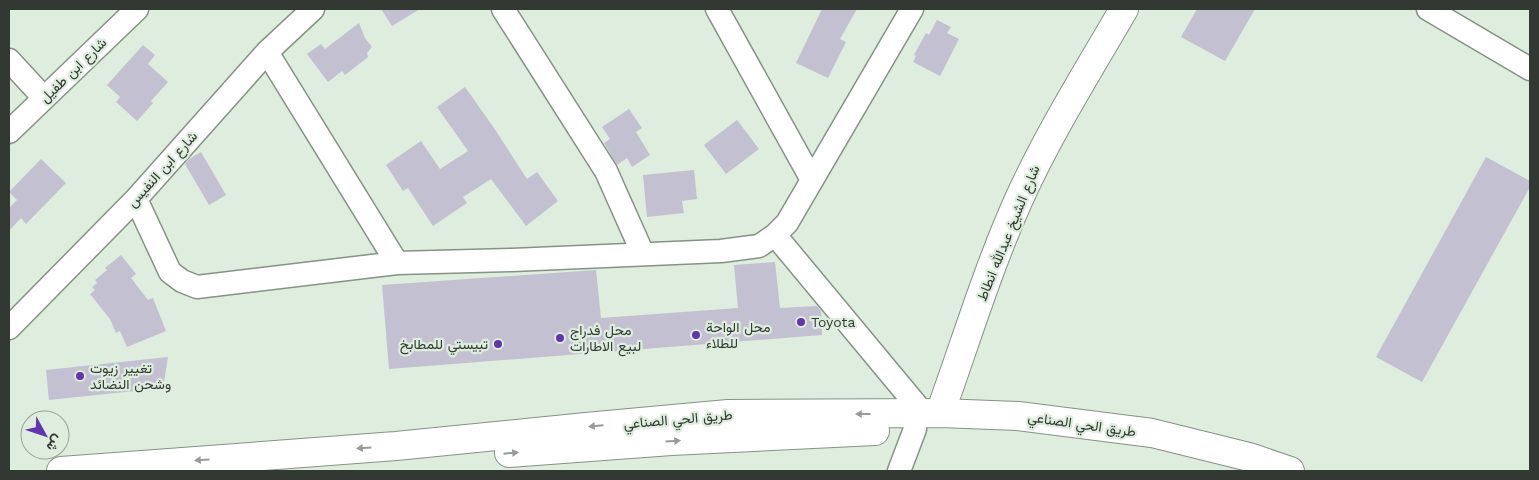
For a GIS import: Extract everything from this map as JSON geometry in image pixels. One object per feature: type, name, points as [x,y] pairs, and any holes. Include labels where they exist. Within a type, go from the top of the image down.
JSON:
[{"type":"main road","name":"شارع الشيخ عبدالله انطاط","points":[[926,418],[1019,198],[1050,135],[1124,9]]},
{"type":"main road","name":"طريق الحي الصناعي","points":[[61,471],[396,446],[728,414],[926,418],[1018,416],[1152,433],[1249,457],[1290,471]]},
{"type":"main road","name":"طريق الحي الصناعي","points":[[306,471],[926,418],[1018,433],[1152,450],[1238,471]]},
{"type":"street","name":"شارع ابن طفيل","points":[[9,132],[137,9]]},
{"type":"street","name":"شارع ابن النفيس","points":[[9,328],[136,199],[267,52],[313,9]]},
{"type":"street","points":[[503,9],[606,171],[643,254]]},
{"type":"street","points":[[717,9],[812,180]]},
{"type":"street","points":[[136,199],[170,272],[182,281],[197,287],[397,263],[721,251],[758,246],[775,235],[787,222],[912,9]]},
{"type":"street","points":[[1428,9],[1530,69]]},
{"type":"street","points":[[267,52],[397,263]]},
{"type":"street","points":[[9,60],[44,98]]},
{"type":"street","points":[[775,235],[926,418],[899,471]]},
{"type":"building","points":[[381,9],[420,9],[392,26]]},
{"type":"building","points":[[822,9],[857,9],[840,39],[846,42],[828,78],[796,63]]},
{"type":"building","points":[[1197,9],[1255,9],[1225,61],[1181,37]]},
{"type":"building","points":[[937,20],[951,27],[947,33],[959,39],[940,76],[913,62],[916,56],[914,55],[926,33],[929,35]]},
{"type":"building","points":[[359,23],[365,38],[372,47],[367,53],[368,57],[345,75],[342,71],[328,82],[307,54],[321,44],[325,49]]},
{"type":"building","points":[[143,45],[155,55],[148,64],[168,82],[137,121],[116,102],[120,97],[107,85]]},
{"type":"building","points":[[465,87],[527,179],[537,172],[558,201],[526,226],[491,179],[463,197],[467,203],[433,226],[408,188],[403,191],[386,165],[421,141],[440,169],[468,151],[437,107]]},
{"type":"building","points":[[629,109],[642,128],[636,132],[650,155],[632,167],[627,158],[617,165],[604,143],[610,139],[602,127]]},
{"type":"building","points":[[737,120],[759,149],[726,174],[704,145]]},
{"type":"building","points":[[201,152],[226,195],[209,205],[185,164],[189,159]]},
{"type":"building","points":[[1486,157],[1530,181],[1530,187],[1422,382],[1376,357]]},
{"type":"building","points":[[41,159],[66,183],[26,224],[21,218],[9,231],[9,208],[17,200],[9,192]]},
{"type":"building","points":[[694,170],[697,199],[682,201],[684,213],[647,217],[643,175]]},
{"type":"building","points":[[121,255],[136,274],[131,278],[148,300],[153,298],[166,331],[127,347],[120,331],[116,333],[110,319],[90,294],[95,290],[92,287],[97,283],[95,280],[107,270],[105,268]]},
{"type":"building","points":[[775,262],[780,308],[817,306],[821,311],[822,335],[389,369],[382,285],[596,270],[601,318],[738,308],[734,265]]},
{"type":"building","points":[[168,357],[163,388],[49,400],[46,370]]},
{"type":"place","name":"Toyota","points":[[801,322]]},
{"type":"place","name":"محل الواحة للطلاء","points":[[696,335]]},
{"type":"place","name":"محل فدراج لبيع الاطارات","points":[[560,338]]},
{"type":"place","name":"تبيستي للمطابخ","points":[[498,344]]},
{"type":"place","name":"تغيير زيوت وشحن النضائد","points":[[80,376]]}]
